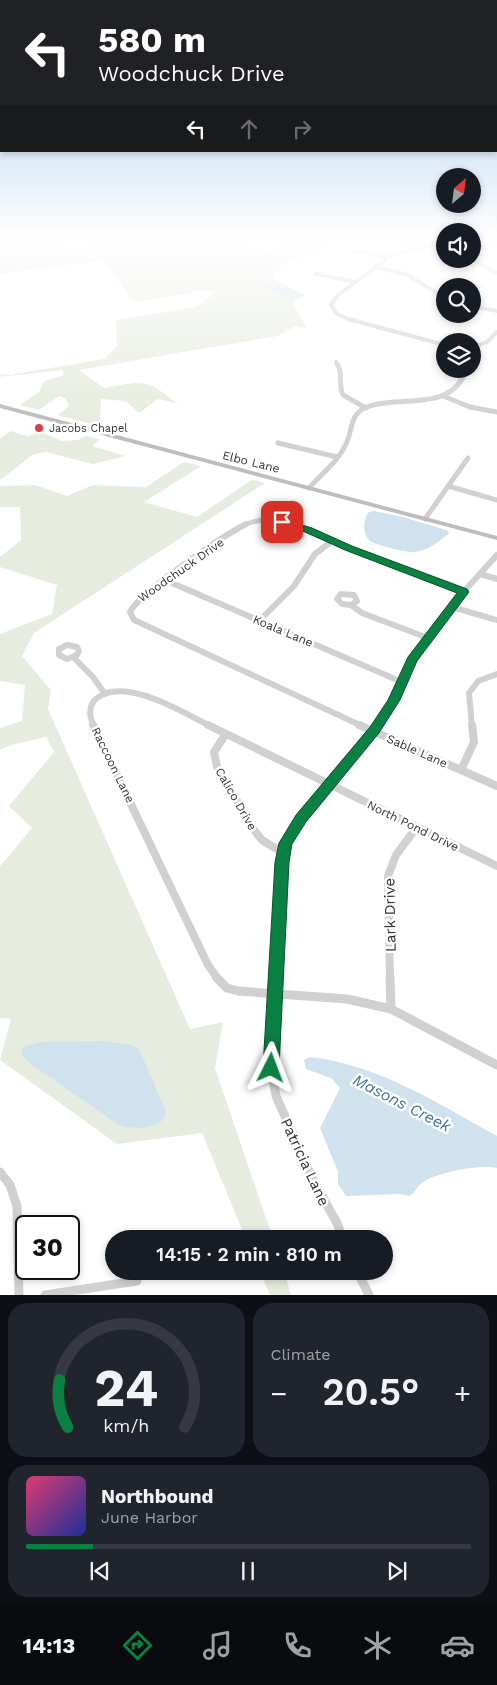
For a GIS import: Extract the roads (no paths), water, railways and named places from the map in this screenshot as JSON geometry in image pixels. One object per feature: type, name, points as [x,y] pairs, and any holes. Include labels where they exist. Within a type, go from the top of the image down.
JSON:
[{"type":"street","points":[[335,298],[332,301],[331,307],[337,314],[352,321],[436,343]]},
{"type":"street","points":[[481,308],[497,311]]},
{"type":"street","points":[[481,344],[487,342],[497,332]]},
{"type":"street","points":[[336,362],[341,370],[340,391],[347,398],[366,408]]},
{"type":"street","points":[[309,488],[337,457],[346,443],[351,420],[356,413],[380,403],[423,401],[443,396],[461,382],[463,378]]},
{"type":"street","points":[[443,396],[470,407],[497,412]]},
{"type":"street","name":"Elbo Lane","points":[[0,406],[497,538]]},
{"type":"street","points":[[278,443],[337,457]]},
{"type":"street","points":[[425,519],[468,458]]},
{"type":"street","points":[[448,486],[497,500]]},
{"type":"street","name":"Woodchuck Drive","points":[[373,732],[317,704],[134,620],[130,612],[133,604],[246,524],[255,520],[266,519],[308,530],[464,592]]},
{"type":"street","points":[[260,620],[294,586],[315,554],[332,541]]},
{"type":"street","name":"Patricia Lane","points":[[339,1230],[313,1180],[276,1096],[271,1068],[283,853],[295,826],[373,732],[390,706],[412,660],[464,592],[497,555]]},
{"type":"street","points":[[480,574],[497,579]]},
{"type":"street","name":"Koala Lane","points":[[165,580],[402,682]]},
{"type":"street","points":[[351,605],[362,613],[428,638]]},
{"type":"street","points":[[452,607],[497,620]]},
{"type":"street","points":[[73,658],[93,677],[105,694],[128,690],[141,694],[330,785]]},
{"type":"street","name":"Sable Lane","points":[[461,770],[474,742],[469,694],[478,681],[497,674]]},
{"type":"street","name":"Raccoon Lane","points":[[105,694],[92,705],[90,710],[91,720],[213,974],[227,988],[249,993],[275,994]]},
{"type":"street","name":"Sable Lane","points":[[373,732],[497,786]]},
{"type":"street","name":"Calico Drive","points":[[225,734],[214,752],[217,767],[257,835],[283,853]]},
{"type":"street","name":"North Pond Drive","points":[[330,785],[497,866]]},
{"type":"street","name":"Lark Drive","points":[[391,1009],[388,876],[396,855],[416,828]]},
{"type":"street","points":[[275,994],[347,999],[391,1009],[497,1065]]},
{"type":"street","points":[[0,1172],[10,1185],[16,1206],[19,1295]]},
{"type":"street","points":[[362,1280],[369,1295]]},
{"type":"street","points":[[45,1295],[137,1281]]},
{"type":"water","points":[[374,511],[403,517],[449,531],[441,540],[424,550],[411,552],[391,548],[372,542],[365,534],[365,518],[369,512]]},
{"type":"water","points":[[101,1041],[132,1045],[139,1049],[165,1109],[165,1116],[156,1125],[132,1128],[119,1125],[32,1065],[22,1052],[23,1047],[41,1042]]},
{"type":"water","name":"Masons Creek","points":[[310,1057],[335,1061],[384,1077],[430,1099],[497,1136],[497,1168],[471,1168],[439,1175],[421,1183],[410,1196],[399,1194],[346,1196],[338,1184],[338,1172],[320,1128],[340,1088],[331,1078],[306,1069],[304,1060]]},
{"type":"place","name":"Jacobs Chapel","points":[[39,428]]}]
